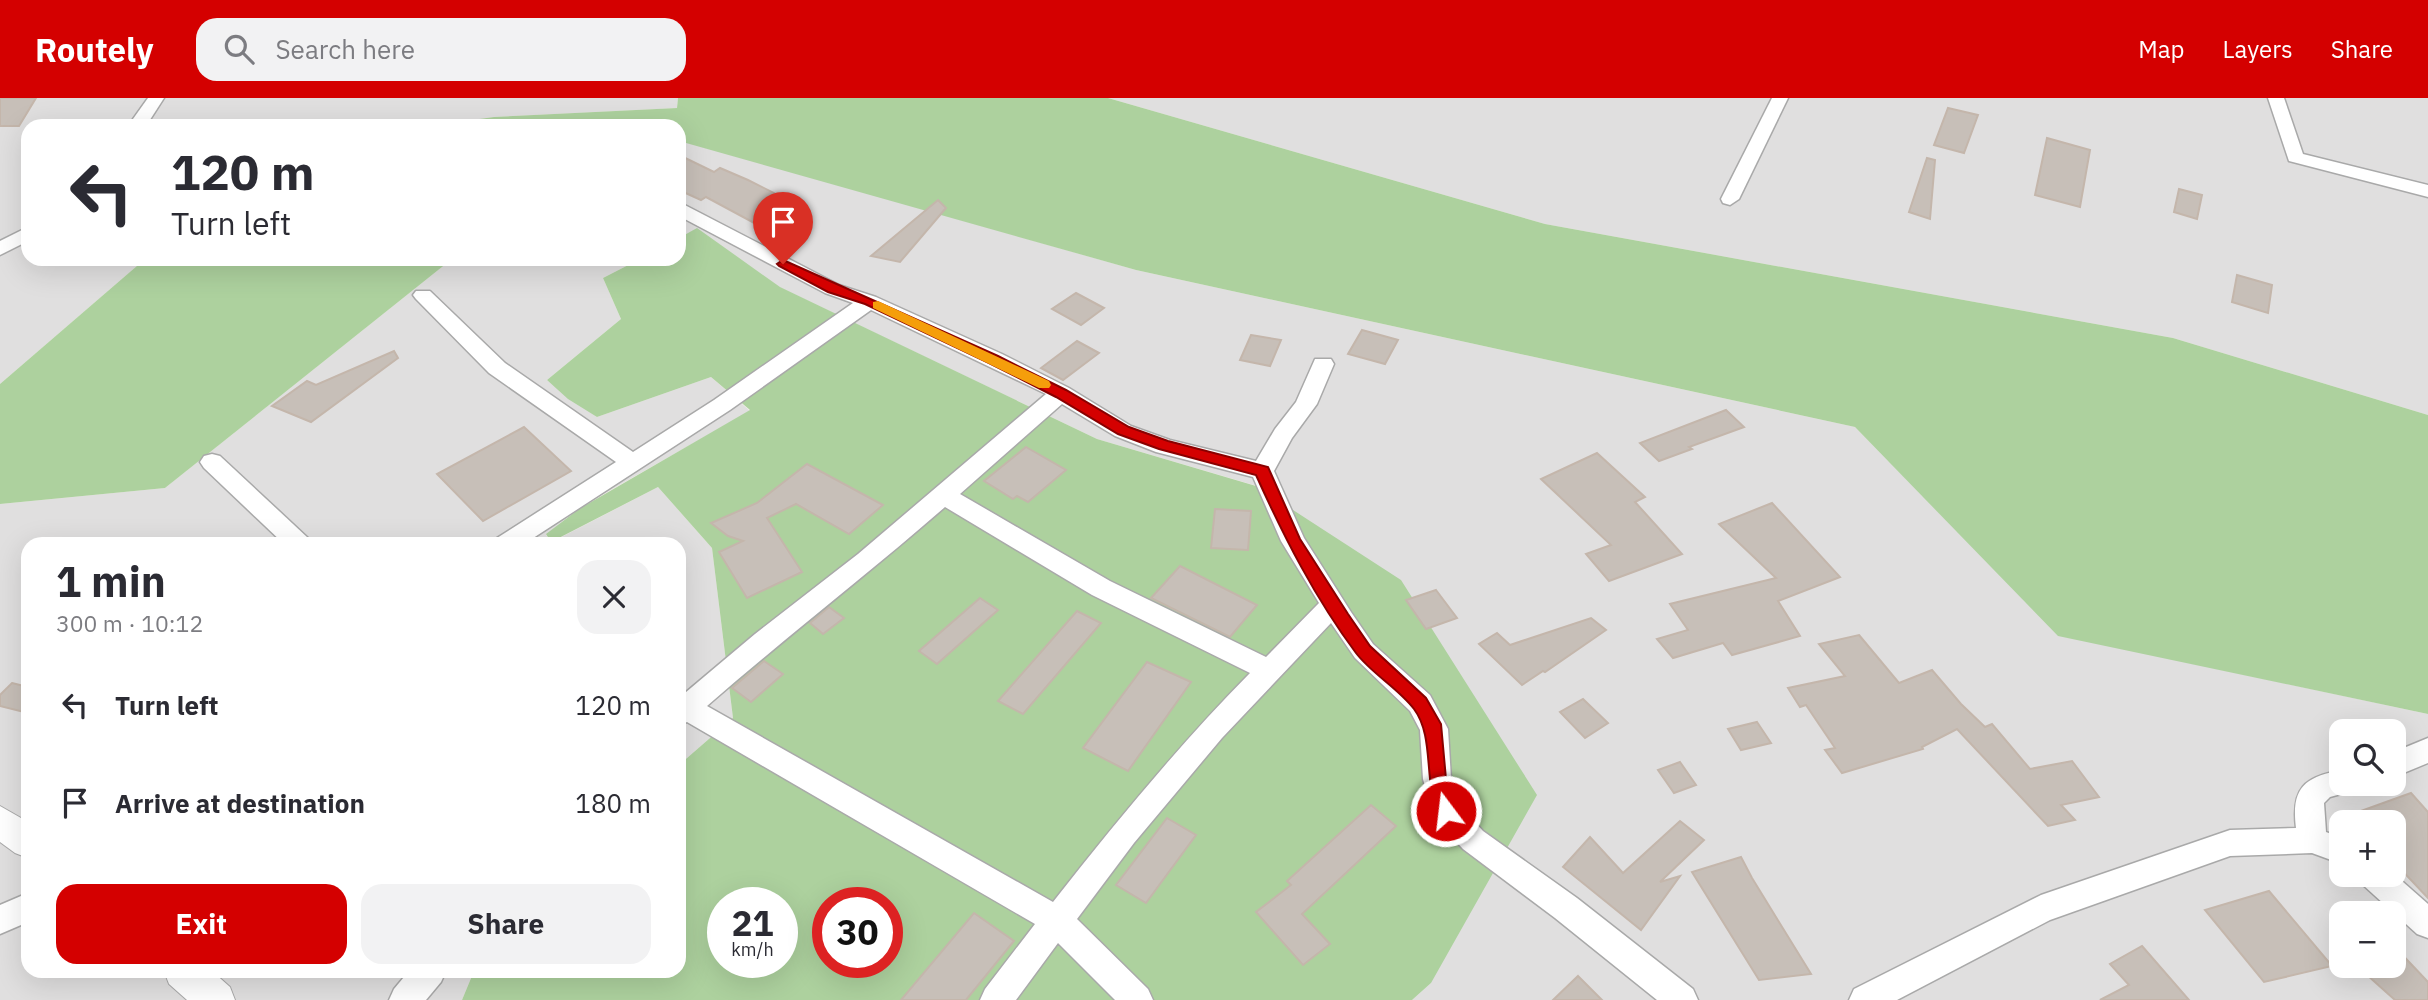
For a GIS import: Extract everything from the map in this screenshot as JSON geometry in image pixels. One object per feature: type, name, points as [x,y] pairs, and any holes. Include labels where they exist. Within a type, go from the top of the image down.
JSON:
[{"type":"street","points":[[142,119],[156,98]]},
{"type":"street","points":[[1730,199],[1780,98]]},
{"type":"street","points":[[2276,98],[2295,157],[2428,191]]},
{"type":"street","points":[[686,212],[832,289],[869,301],[1061,393],[1123,431],[1164,446],[1262,471]]},
{"type":"street","points":[[0,249],[21,237]]},
{"type":"street","points":[[423,295],[497,368],[634,463]]},
{"type":"street","points":[[517,537],[634,463],[869,301]]},
{"type":"street","points":[[1262,471],[1283,434],[1306,404],[1322,364]]},
{"type":"street","points":[[686,708],[764,641],[867,561],[1061,393]]},
{"type":"street","points":[[212,462],[292,537]]},
{"type":"street","points":[[1262,471],[1293,541],[1364,651],[1420,703],[1434,729],[1437,779],[1446,811],[1473,840],[1566,908],[1682,1000]]},
{"type":"street","points":[[943,495],[1101,588],[1269,670]]},
{"type":"street","points":[[996,1000],[1056,920],[1212,730],[1333,604]]},
{"type":"street","points":[[686,713],[1056,920],[1137,1000]]},
{"type":"street","points":[[2406,760],[2428,750]]},
{"type":"street","points":[[2312,840],[2309,816],[2311,798],[2322,786],[2329,785]]},
{"type":"street","points":[[0,822],[21,837]]},
{"type":"street","points":[[1865,1000],[2041,909],[2230,843],[2312,840],[2329,846]]},
{"type":"street","points":[[2387,887],[2428,924]]},
{"type":"street","points":[[0,920],[21,910]]},
{"type":"street","points":[[191,978],[216,1000]]},
{"type":"street","points":[[405,1000],[424,978]]},
{"type":"shaded area","points":[[0,98],[678,98],[677,108],[479,119],[21,119],[21,266],[137,266],[0,384]]},
{"type":"shaded area","points":[[1108,98],[2428,98],[2428,415],[2173,338],[1545,224]]},
{"type":"shaded area","points":[[686,141],[1136,270],[1855,427],[2058,635],[2428,714],[2428,1000],[1412,1000],[1431,983],[1257,486],[1097,439],[779,287],[697,229],[686,234]]},
{"type":"shaded area","points":[[443,266],[626,266],[603,278],[621,319],[547,380],[597,417],[711,377],[750,411],[579,508],[546,535],[548,537],[21,537],[21,978],[471,978],[462,1000],[0,1000],[0,504],[165,488]]},
{"type":"shaded area","points":[[658,487],[712,548],[733,718],[686,759],[686,537],[562,537]]},
{"type":"green space","points":[[678,98],[1108,98],[1545,224],[2173,338],[2428,415],[2428,714],[2058,636],[1855,427],[1136,270],[686,143],[686,119],[479,119],[677,108]]},
{"type":"green space","points":[[697,228],[780,287],[1097,439],[1256,486],[1401,580],[1537,795],[1431,983],[1412,1000],[462,1000],[471,978],[686,978],[686,759],[733,718],[712,548],[658,487],[561,537],[548,537],[546,534],[579,509],[750,410],[711,377],[597,417],[568,399],[547,380],[621,319],[603,278],[626,266],[686,266],[686,234]]},
{"type":"green space","points":[[137,266],[443,266],[165,488],[0,504],[0,384]]},
{"type":"building","points":[[0,98],[36,98],[19,126],[0,126]]},
{"type":"building","points":[[1948,108],[1978,115],[1964,153],[1934,145]]},
{"type":"building","points":[[2047,138],[2090,150],[2080,207],[2035,195]]},
{"type":"building","points":[[686,158],[714,172],[720,168],[794,203],[758,225],[706,197],[701,200],[686,193]]},
{"type":"building","points":[[1927,158],[1935,160],[1930,219],[1909,212]]},
{"type":"building","points":[[2179,189],[2202,195],[2197,219],[2174,212]]},
{"type":"building","points":[[938,200],[946,208],[900,262],[871,256]]},
{"type":"building","points":[[2237,275],[2272,285],[2268,313],[2232,302]]},
{"type":"building","points":[[1076,293],[1104,308],[1081,325],[1052,309]]},
{"type":"building","points":[[1362,330],[1398,340],[1385,364],[1348,354]]},
{"type":"building","points":[[1251,335],[1281,340],[1270,366],[1240,360]]},
{"type":"building","points":[[1077,341],[1099,353],[1063,380],[1041,368]]},
{"type":"building","points":[[394,351],[398,358],[311,422],[272,406],[307,381],[316,385]]},
{"type":"building","points":[[1726,410],[1744,427],[1659,461],[1640,443]]},
{"type":"building","points":[[524,427],[571,471],[483,521],[437,474]]},
{"type":"building","points":[[1026,447],[1066,470],[1028,502],[1017,496],[1013,499],[984,481]]},
{"type":"building","points":[[1597,453],[1645,497],[1635,502],[1682,554],[1609,581],[1586,554],[1611,545],[1541,479]]},
{"type":"building","points":[[807,464],[883,505],[849,534],[796,504],[767,518],[802,572],[747,598],[719,552],[743,541],[728,536],[711,523],[757,503]]},
{"type":"building","points":[[1772,503],[1840,577],[1778,601],[1800,636],[1732,655],[1723,643],[1673,658],[1657,639],[1688,630],[1670,604],[1776,578],[1719,524]]},
{"type":"building","points":[[1215,509],[1251,511],[1248,550],[1211,548]]},
{"type":"building","points":[[1180,566],[1257,605],[1230,637],[1151,598]]},
{"type":"building","points":[[1436,590],[1457,618],[1426,629],[1406,600]]},
{"type":"building","points":[[980,598],[998,610],[937,664],[919,651]]},
{"type":"building","points":[[829,607],[844,618],[823,634],[810,623]]},
{"type":"building","points":[[1077,611],[1101,623],[1023,714],[998,701]]},
{"type":"building","points":[[1591,618],[1606,630],[1522,685],[1479,644],[1497,633],[1510,645]]},
{"type":"building","points":[[1859,635],[1899,683],[1932,670],[1985,727],[1992,724],[2030,769],[2072,761],[2099,797],[2061,805],[2075,820],[2048,826],[1957,729],[1922,747],[1923,749],[1842,773],[1825,750],[1835,748],[1806,705],[1800,707],[1788,688],[1845,676],[1819,644]]},
{"type":"building","points":[[764,661],[783,674],[751,702],[732,688]]},
{"type":"building","points":[[1147,662],[1191,682],[1128,771],[1083,748]]},
{"type":"building","points":[[12,683],[21,685],[21,711],[0,706],[0,695]]},
{"type":"building","points":[[1583,699],[1608,723],[1585,738],[1560,712]]},
{"type":"building","points":[[1757,722],[1771,743],[1741,750],[1728,729]]},
{"type":"building","points":[[1680,762],[1696,785],[1674,793],[1658,770]]},
{"type":"building","points":[[2411,793],[2428,812],[2428,898],[2406,875],[2406,810],[2364,810]]},
{"type":"building","points":[[1371,805],[1396,826],[1302,914],[1330,944],[1303,965],[1256,912],[1291,885],[1287,881]]},
{"type":"building","points":[[1167,818],[1196,835],[1146,903],[1116,885]]},
{"type":"building","points":[[1680,821],[1704,840],[1660,882],[1680,876],[1641,930],[1563,867],[1590,837],[1623,873]]},
{"type":"building","points":[[1741,857],[1811,974],[1759,980],[1692,872]]},
{"type":"building","points":[[2269,891],[2329,962],[2329,967],[2264,982],[2205,910]]},
{"type":"building","points":[[974,913],[1014,941],[966,1000],[901,1000]]},
{"type":"building","points":[[2142,946],[2189,1000],[2100,1000],[2129,985],[2110,964]]},
{"type":"building","points":[[2406,959],[2428,982],[2428,1000],[2395,1000],[2370,978],[2406,978]]},
{"type":"building","points":[[1578,976],[1602,1000],[1553,1000]]},
{"type":"slow traffic","points":[[878,305],[1044,385]]},
{"type":"route","points":[[783,264],[832,289],[869,301],[993,359],[1061,393],[1123,431],[1164,446],[1262,471],[1293,541],[1342,619],[1364,651],[1420,703],[1434,729],[1437,779],[1446,811]]}]
